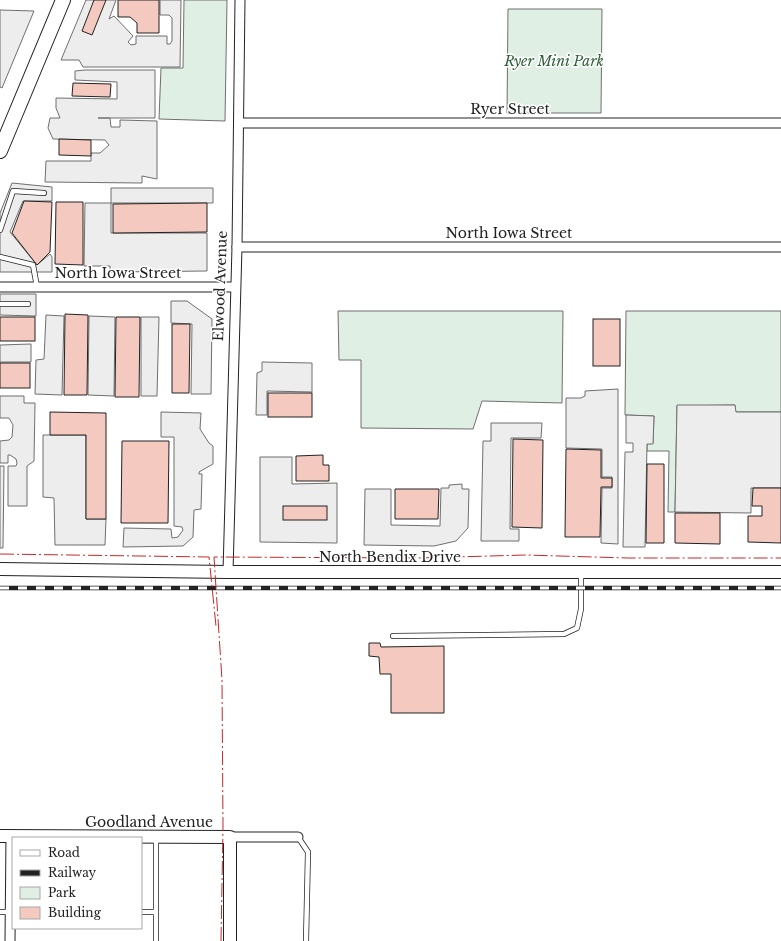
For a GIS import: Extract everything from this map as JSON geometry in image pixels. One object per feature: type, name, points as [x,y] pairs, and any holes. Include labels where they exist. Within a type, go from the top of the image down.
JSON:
[{"type":"main road","points":[[0,150],[63,0]]},
{"type":"street","name":"Elwood Avenue","points":[[228,572],[237,248],[240,0]]},
{"type":"street","name":"Ryer Street","points":[[239,123],[781,123]]},
{"type":"street","name":"North Iowa Street","points":[[237,248],[781,247]]},
{"type":"street","name":"North Iowa Street","points":[[0,287],[235,287]]},
{"type":"street","name":"North Bendix Drive","points":[[0,569],[228,572],[781,572]]},
{"type":"street","name":"Goodland Avenue","points":[[5,836],[298,838]]},
{"type":"street","points":[[5,836],[11,912],[10,941]]},
{"type":"street","points":[[230,837],[230,941]]},
{"type":"lane","points":[[1,226],[13,191],[44,194]]},
{"type":"lane","points":[[0,257],[32,266],[37,287]]},
{"type":"lane","points":[[0,304],[28,304]]},
{"type":"lane","points":[[393,636],[564,634],[577,628],[581,609],[581,572]]},
{"type":"lane","points":[[156,837],[156,941]]},
{"type":"lane","points":[[298,838],[308,852],[306,941]]},
{"type":"lane","points":[[0,912],[11,912]]},
{"type":"lane","points":[[142,912],[156,912]]},
{"type":"green space","points":[[184,0],[227,0],[225,121],[159,119],[161,68],[183,68]]},
{"type":"green space","name":"Ryer Mini Park","points":[[508,9],[602,9],[601,113],[507,113]]},
{"type":"green space","points":[[338,311],[563,311],[562,403],[482,401],[473,429],[361,428],[361,360],[339,360]]},
{"type":"green space","points":[[626,311],[781,311],[781,412],[735,412],[735,405],[677,406],[675,512],[668,512],[669,451],[647,451],[647,444],[653,443],[654,416],[625,415]]},
{"type":"shaded area","points":[[86,0],[116,0],[109,19],[114,16],[133,36],[128,42],[131,45],[136,44],[136,36],[167,36],[167,44],[170,44],[172,41],[172,18],[169,15],[160,15],[160,0],[181,0],[180,67],[83,67],[79,60],[61,60]]},
{"type":"shaded area","points":[[0,10],[34,11],[2,88],[0,87]]},
{"type":"shaded area","points":[[155,70],[155,118],[110,118],[111,127],[120,127],[120,120],[157,121],[157,179],[142,176],[142,183],[45,182],[46,161],[91,161],[91,153],[100,153],[109,145],[105,140],[53,139],[48,128],[50,118],[60,118],[56,108],[56,98],[117,99],[117,82],[75,80],[75,71]]},
{"type":"shaded area","points":[[12,183],[52,187],[52,201],[23,201],[10,232],[37,265],[50,254],[52,257],[52,272],[0,272],[0,213]]},
{"type":"shaded area","points":[[111,188],[213,188],[213,203],[111,203]]},
{"type":"shaded area","points":[[85,203],[111,203],[111,233],[207,233],[207,271],[110,272],[110,266],[84,266]]},
{"type":"shaded area","points":[[0,294],[36,294],[36,316],[0,315]]},
{"type":"shaded area","points":[[171,301],[187,301],[212,319],[211,394],[191,394],[192,324],[171,323]]},
{"type":"shaded area","points":[[46,315],[64,316],[62,395],[35,394],[36,360],[44,359]]},
{"type":"shaded area","points":[[89,316],[115,317],[114,396],[88,395]]},
{"type":"shaded area","points":[[141,317],[159,317],[157,396],[141,396]]},
{"type":"shaded area","points":[[31,344],[31,362],[0,362],[0,345]]},
{"type":"shaded area","points":[[262,362],[312,363],[312,392],[267,391],[267,415],[256,415],[257,373],[262,371]]},
{"type":"shaded area","points":[[618,389],[618,544],[601,543],[602,488],[612,488],[612,477],[602,477],[602,449],[566,448],[566,398],[581,398],[585,396],[585,391]]},
{"type":"shaded area","points":[[0,396],[24,396],[24,403],[35,403],[34,461],[27,466],[27,506],[8,506],[8,466],[16,466],[17,463],[16,459],[8,455],[8,463],[0,463],[0,441],[9,440],[12,437],[13,425],[9,418],[0,418]]},
{"type":"shaded area","points":[[677,405],[735,405],[736,412],[781,412],[781,488],[751,488],[751,513],[675,512]]},
{"type":"shaded area","points":[[161,412],[201,413],[200,429],[209,443],[213,446],[213,464],[199,472],[199,474],[202,474],[201,509],[194,510],[193,537],[183,546],[123,547],[124,528],[171,529],[172,538],[178,537],[183,530],[182,527],[174,526],[174,437],[161,437]]},
{"type":"shaded area","points":[[626,415],[654,416],[653,444],[647,444],[645,547],[623,547],[625,452],[633,452],[633,443],[626,443]]},
{"type":"shaded area","points":[[491,423],[542,423],[541,438],[511,438],[510,529],[519,529],[519,541],[481,541],[483,441],[491,441]]},
{"type":"shaded area","points":[[43,435],[86,435],[86,519],[106,519],[105,545],[55,545],[54,498],[43,497]]},
{"type":"shaded area","points":[[260,457],[292,457],[292,484],[337,483],[337,543],[260,542]]},
{"type":"shaded area","points":[[0,466],[4,466],[3,548],[0,548]]},
{"type":"shaded area","points":[[462,484],[462,489],[469,489],[468,528],[456,541],[434,546],[364,545],[365,489],[391,489],[391,525],[440,526],[441,488],[449,488],[449,485]]},
{"type":"building","points":[[94,0],[106,0],[92,35],[82,31]]},
{"type":"building","points":[[118,0],[159,0],[159,33],[137,33],[137,23],[130,17],[118,17]]},
{"type":"building","points":[[73,83],[111,84],[110,97],[72,96]]},
{"type":"building","points":[[59,139],[91,140],[91,156],[59,155]]},
{"type":"building","points":[[24,201],[52,202],[50,252],[37,265],[12,233]]},
{"type":"building","points":[[56,202],[83,202],[83,265],[55,264]]},
{"type":"building","points":[[207,203],[207,232],[113,233],[113,204]]},
{"type":"building","points":[[65,314],[88,315],[87,395],[64,395]]},
{"type":"building","points":[[0,317],[35,317],[35,341],[0,341]]},
{"type":"building","points":[[116,317],[140,317],[139,397],[115,397]]},
{"type":"building","points":[[593,319],[620,319],[620,366],[593,366]]},
{"type":"building","points":[[172,324],[190,324],[189,393],[172,393]]},
{"type":"building","points":[[0,363],[30,363],[30,388],[0,388]]},
{"type":"building","points":[[268,393],[312,393],[312,417],[268,417]]},
{"type":"building","points":[[50,412],[106,413],[106,519],[86,519],[86,435],[50,435]]},
{"type":"building","points":[[513,439],[543,440],[542,528],[512,527]]},
{"type":"building","points":[[122,441],[169,441],[168,523],[121,523]]},
{"type":"building","points":[[566,449],[601,450],[601,478],[612,478],[612,487],[601,487],[600,537],[565,537]]},
{"type":"building","points":[[323,455],[323,465],[329,465],[329,481],[296,481],[296,456]]},
{"type":"building","points":[[647,464],[664,464],[664,543],[646,543]]},
{"type":"building","points":[[753,488],[781,488],[781,543],[748,542],[748,516],[762,516],[762,506],[752,506]]},
{"type":"building","points":[[395,489],[439,489],[438,519],[395,519]]},
{"type":"building","points":[[283,506],[327,506],[327,520],[283,520]]},
{"type":"building","points":[[675,513],[720,513],[720,544],[675,543]]},
{"type":"building","points":[[369,643],[380,643],[381,647],[444,646],[444,713],[391,713],[391,674],[380,674],[379,657],[369,656]]},
{"type":"railway","points":[[0,588],[781,588]]},
{"type":"power","points":[[0,554],[209,557],[216,626]]},
{"type":"power","points":[[221,941],[223,826],[222,680],[214,557],[420,558],[525,555],[628,558],[781,558]]}]
